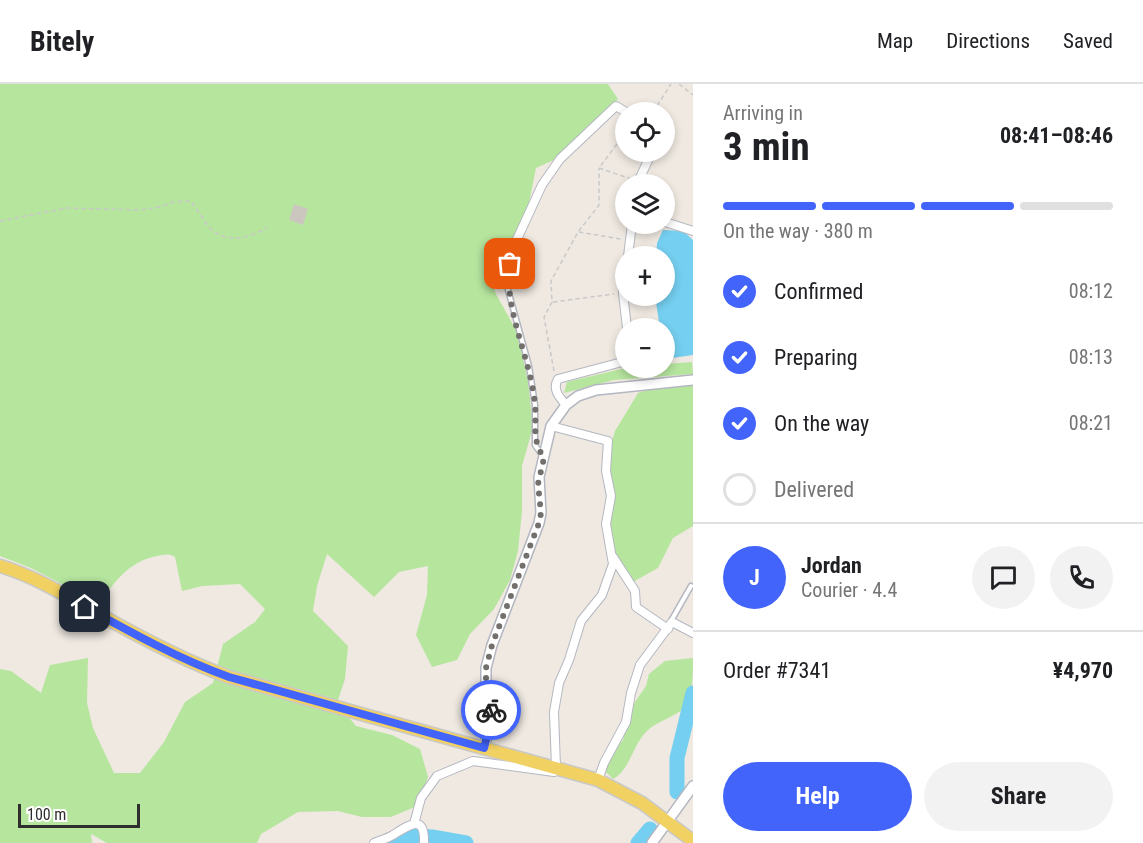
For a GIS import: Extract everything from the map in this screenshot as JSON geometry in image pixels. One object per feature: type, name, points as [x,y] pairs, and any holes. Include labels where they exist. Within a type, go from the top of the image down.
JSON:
[{"type":"main road","points":[[0,566],[45,584],[146,641],[194,665],[229,677],[598,780],[642,803],[693,841]]},
{"type":"street","points":[[508,280],[513,248],[542,185],[561,159],[615,107]]},
{"type":"street","points":[[675,225],[693,231]]},
{"type":"street","points":[[629,246],[631,234]]},
{"type":"street","points":[[566,405],[557,395],[556,382],[558,379],[615,364]]},
{"type":"street","points":[[484,748],[491,720],[486,668],[492,645],[539,523],[541,513],[538,484],[551,426],[566,405],[578,396],[596,390],[693,381]]},
{"type":"street","points":[[414,824],[421,798],[437,776],[473,761],[554,772],[556,767],[554,712],[559,683],[581,621],[602,595],[613,564],[613,557],[606,524],[611,496],[606,471],[608,441],[551,426]]},
{"type":"street","points":[[613,557],[635,591],[636,607],[670,626],[693,633]]},
{"type":"street","points":[[598,780],[604,763],[626,722],[632,687],[640,665],[670,626]]},
{"type":"street","points":[[652,843],[693,786]]},
{"type":"street","points":[[374,843],[391,837],[409,824],[420,825],[424,830],[424,842]]},
{"type":"lane","points":[[508,280],[508,290],[529,366],[535,405],[535,445],[544,458]]},
{"type":"lane","points":[[670,626],[670,620],[691,586]]},
{"type":"path","points":[[659,102],[671,84]]},
{"type":"path","points":[[679,84],[693,95]]},
{"type":"path","points":[[556,382],[544,317],[552,302],[551,280],[578,232],[599,205],[599,168],[615,147]]},
{"type":"path","points":[[599,168],[615,174]]},
{"type":"path","points":[[0,221],[67,208],[140,210],[190,201],[208,226],[218,235],[231,239],[257,234],[267,228]]},
{"type":"path","points":[[578,232],[630,241]]},
{"type":"path","points":[[552,302],[615,294]]},
{"type":"green space","points":[[0,84],[608,84],[618,99],[556,159],[536,168],[529,203],[511,242],[488,270],[496,294],[517,332],[528,381],[533,427],[522,466],[522,511],[518,551],[510,580],[494,609],[470,634],[457,660],[432,667],[416,635],[427,595],[428,566],[399,572],[374,597],[327,554],[317,586],[313,611],[348,646],[345,679],[337,703],[356,726],[392,735],[420,749],[428,777],[417,806],[391,817],[362,817],[338,811],[298,812],[261,834],[257,843],[107,843],[91,834],[92,843],[0,843],[0,669],[11,671],[41,693],[50,665],[88,658],[87,703],[93,728],[114,773],[140,773],[164,742],[185,702],[213,683],[223,644],[255,622],[265,609],[240,584],[202,586],[182,591],[175,557],[170,555],[147,559],[130,568],[98,603],[31,568],[0,556]]},
{"type":"green space","points":[[692,362],[693,374],[675,375],[675,363]]},
{"type":"green space","points":[[615,370],[615,378],[640,378],[614,380],[564,393],[567,382]]},
{"type":"green space","points":[[693,385],[693,526],[673,538],[658,568],[631,583],[618,565],[610,534],[614,492],[608,455],[615,431],[638,393],[650,389]]},
{"type":"green space","points":[[693,658],[692,687],[688,703],[681,711],[647,731],[624,769],[613,779],[605,771],[609,756],[623,740],[627,722],[635,702],[646,686],[649,674],[665,661]]},
{"type":"water","points":[[675,231],[683,231],[693,240],[693,355],[675,358],[675,318],[658,318],[657,306],[675,306],[675,246],[657,246],[661,234],[675,234]]},
{"type":"building","points":[[294,204],[308,209],[303,225],[289,220]]},
{"type":"waterway","points":[[677,792],[677,758],[693,693]]},
{"type":"waterway","points":[[638,843],[650,829]]},
{"type":"waterway","points":[[388,843],[407,836],[432,837],[466,843]]},
{"type":"way so far","points":[[491,710],[486,684],[486,668],[492,645],[539,523],[541,513],[538,484],[544,458],[535,445],[535,405],[529,366],[508,290],[510,264]]},
{"type":"route","points":[[85,607],[194,665],[229,677],[484,748],[491,720],[491,710]]}]
